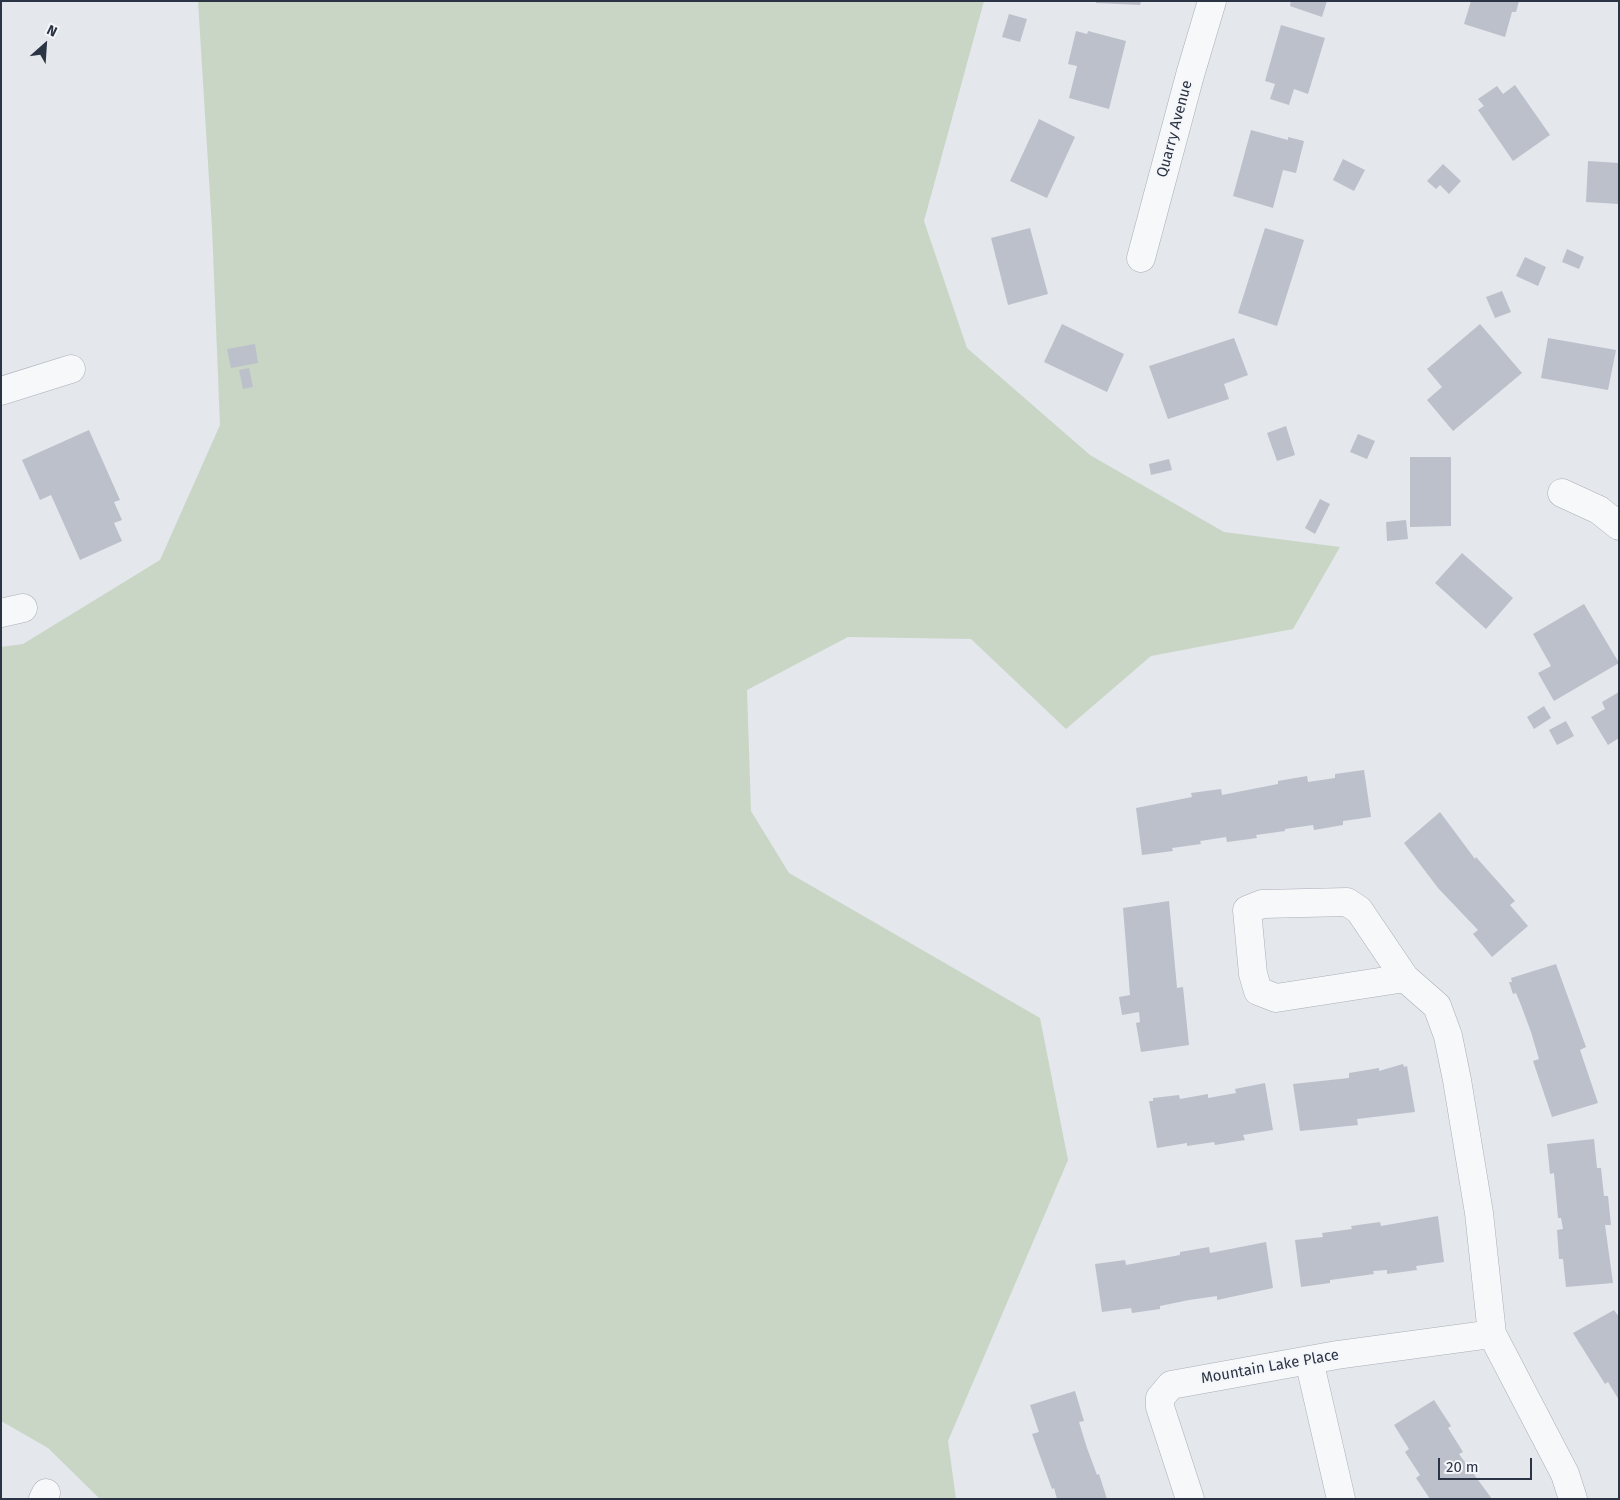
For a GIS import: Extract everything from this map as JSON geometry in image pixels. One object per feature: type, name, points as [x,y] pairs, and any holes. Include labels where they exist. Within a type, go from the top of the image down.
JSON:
[{"type":"street","name":"Quarry Avenue","points":[[1141,258],[1190,75],[1212,1]]},
{"type":"street","points":[[1,391],[71,369]]},
{"type":"street","points":[[1562,493],[1599,510],[1619,526]]},
{"type":"street","points":[[1404,978],[1276,998],[1258,991],[1253,974],[1247,910],[1262,904],[1347,902],[1359,910],[1404,978],[1437,1006],[1448,1036],[1457,1080],[1478,1213],[1492,1334],[1566,1474],[1573,1499]]},
{"type":"street","name":"Mountain Lake Place","points":[[1190,1499],[1160,1407],[1160,1398],[1165,1389],[1180,1382],[1309,1360],[1492,1334]]},
{"type":"street","points":[[1309,1360],[1341,1499]]},
{"type":"green space","points":[[198,1],[984,1],[924,221],[967,348],[1090,455],[1224,532],[1340,547],[1293,629],[1151,656],[1066,729],[971,639],[848,637],[747,690],[751,811],[789,873],[1040,1018],[1068,1160],[948,1441],[956,1499],[100,1499],[48,1448],[1,1421],[1,647],[23,644],[160,560],[220,425],[212,228]]},
{"type":"building","points":[[1096,1],[1141,1],[1140,5],[1096,3]]},
{"type":"building","points":[[1291,1],[1327,1],[1322,17],[1290,6]]},
{"type":"building","points":[[1471,1],[1519,1],[1516,12],[1512,12],[1505,37],[1464,24]]},
{"type":"building","points":[[1009,14],[1027,19],[1020,42],[1002,37]]},
{"type":"building","points":[[1281,25],[1325,38],[1308,94],[1294,89],[1289,105],[1270,99],[1275,84],[1265,81]]},
{"type":"building","points":[[1076,31],[1087,34],[1088,31],[1126,41],[1109,109],[1069,98],[1077,66],[1068,64]]},
{"type":"building","points":[[1515,85],[1550,135],[1513,161],[1478,110],[1484,106],[1478,99],[1497,86],[1503,94]]},
{"type":"building","points":[[1039,119],[1075,137],[1047,198],[1010,181]]},
{"type":"building","points":[[1251,130],[1288,140],[1288,137],[1304,141],[1296,173],[1283,170],[1273,208],[1233,196]]},
{"type":"building","points":[[1343,159],[1365,170],[1354,191],[1333,180]]},
{"type":"building","points":[[1588,161],[1619,163],[1619,204],[1586,202]]},
{"type":"building","points":[[1443,164],[1461,181],[1449,194],[1440,185],[1436,189],[1427,181]]},
{"type":"building","points":[[1030,228],[1048,294],[1008,305],[991,238]]},
{"type":"building","points":[[1265,228],[1304,240],[1277,326],[1238,313]]},
{"type":"building","points":[[1567,249],[1584,257],[1579,269],[1562,262]]},
{"type":"building","points":[[1525,257],[1546,267],[1538,286],[1516,276]]},
{"type":"building","points":[[1502,291],[1511,312],[1495,318],[1486,297]]},
{"type":"building","points":[[1062,324],[1124,354],[1107,392],[1044,362]]},
{"type":"building","points":[[1480,324],[1522,373],[1453,431],[1427,400],[1442,387],[1427,369]]},
{"type":"building","points":[[1234,338],[1248,375],[1224,384],[1229,399],[1168,419],[1149,366]]},
{"type":"building","points":[[1548,338],[1616,350],[1608,390],[1541,378]]},
{"type":"building","points":[[255,344],[258,363],[231,368],[227,349]]},
{"type":"building","points":[[249,368],[253,387],[243,389],[239,370]]},
{"type":"building","points":[[1286,426],[1295,455],[1277,461],[1267,433]]},
{"type":"building","points":[[89,430],[120,500],[114,502],[122,520],[114,523],[122,541],[80,560],[51,495],[40,500],[22,460]]},
{"type":"building","points":[[1358,434],[1375,441],[1367,459],[1350,452]]},
{"type":"building","points":[[1410,457],[1451,457],[1451,526],[1410,527]]},
{"type":"building","points":[[1169,459],[1172,470],[1151,475],[1149,464]]},
{"type":"building","points":[[1320,499],[1330,504],[1315,534],[1305,528]]},
{"type":"building","points":[[1406,520],[1408,539],[1387,541],[1386,522]]},
{"type":"building","points":[[1462,553],[1513,598],[1486,629],[1435,583]]},
{"type":"building","points":[[1584,604],[1619,663],[1554,701],[1538,673],[1551,666],[1533,634]]},
{"type":"building","points":[[1619,692],[1619,738],[1608,745],[1591,717],[1605,709],[1602,702]]},
{"type":"building","points":[[1544,706],[1551,718],[1534,729],[1527,717]]},
{"type":"building","points":[[1566,721],[1574,736],[1557,745],[1549,730]]},
{"type":"building","points":[[1364,770],[1371,817],[1343,821],[1343,825],[1314,830],[1313,825],[1285,829],[1285,831],[1256,835],[1257,838],[1227,842],[1226,837],[1200,841],[1201,844],[1172,848],[1173,851],[1142,855],[1136,808],[1192,797],[1191,793],[1221,789],[1222,795],[1278,784],[1278,781],[1307,776],[1308,782],[1335,778],[1335,774]]},
{"type":"building","points":[[1440,812],[1475,859],[1476,857],[1515,901],[1510,905],[1528,926],[1492,957],[1473,934],[1478,930],[1438,888],[1404,843]]},
{"type":"building","points":[[1169,901],[1177,988],[1183,987],[1189,1045],[1141,1052],[1136,1023],[1140,1022],[1139,1012],[1122,1015],[1119,997],[1130,995],[1123,908]]},
{"type":"building","points":[[1556,964],[1586,1047],[1580,1050],[1598,1103],[1552,1117],[1533,1061],[1539,1059],[1531,1032],[1516,993],[1513,994],[1509,982],[1512,982],[1511,978]]},
{"type":"building","points":[[1403,1064],[1404,1067],[1407,1066],[1415,1112],[1357,1119],[1358,1125],[1300,1131],[1293,1084],[1349,1078],[1349,1073],[1379,1068],[1379,1071]]},
{"type":"building","points":[[1265,1083],[1273,1130],[1243,1135],[1245,1140],[1215,1145],[1214,1142],[1187,1146],[1187,1143],[1157,1148],[1149,1101],[1153,1101],[1153,1098],[1179,1095],[1180,1099],[1208,1094],[1208,1098],[1236,1093],[1235,1089]]},
{"type":"building","points":[[1594,1139],[1597,1168],[1601,1168],[1604,1196],[1608,1196],[1611,1225],[1605,1225],[1613,1283],[1566,1287],[1563,1259],[1559,1259],[1557,1230],[1563,1229],[1561,1218],[1558,1218],[1554,1173],[1550,1174],[1547,1144]]},
{"type":"building","points":[[1438,1216],[1444,1262],[1416,1266],[1417,1270],[1387,1274],[1387,1270],[1373,1271],[1374,1274],[1330,1280],[1330,1283],[1301,1287],[1295,1240],[1323,1237],[1322,1233],[1352,1229],[1351,1226],[1380,1222],[1381,1226]]},
{"type":"building","points":[[1266,1242],[1273,1288],[1217,1300],[1217,1296],[1189,1300],[1160,1306],[1160,1309],[1132,1313],[1131,1308],[1102,1312],[1095,1264],[1125,1260],[1126,1265],[1180,1255],[1180,1252],[1209,1247],[1210,1253]]},
{"type":"building","points":[[1614,1310],[1619,1317],[1619,1400],[1608,1382],[1605,1384],[1573,1333]]},
{"type":"building","points":[[1075,1391],[1084,1421],[1079,1422],[1107,1499],[1057,1499],[1032,1434],[1039,1432],[1030,1405]]},
{"type":"building","points":[[1434,1400],[1451,1426],[1448,1428],[1463,1452],[1459,1454],[1492,1499],[1430,1499],[1416,1478],[1420,1475],[1405,1452],[1409,1449],[1394,1425]]}]
